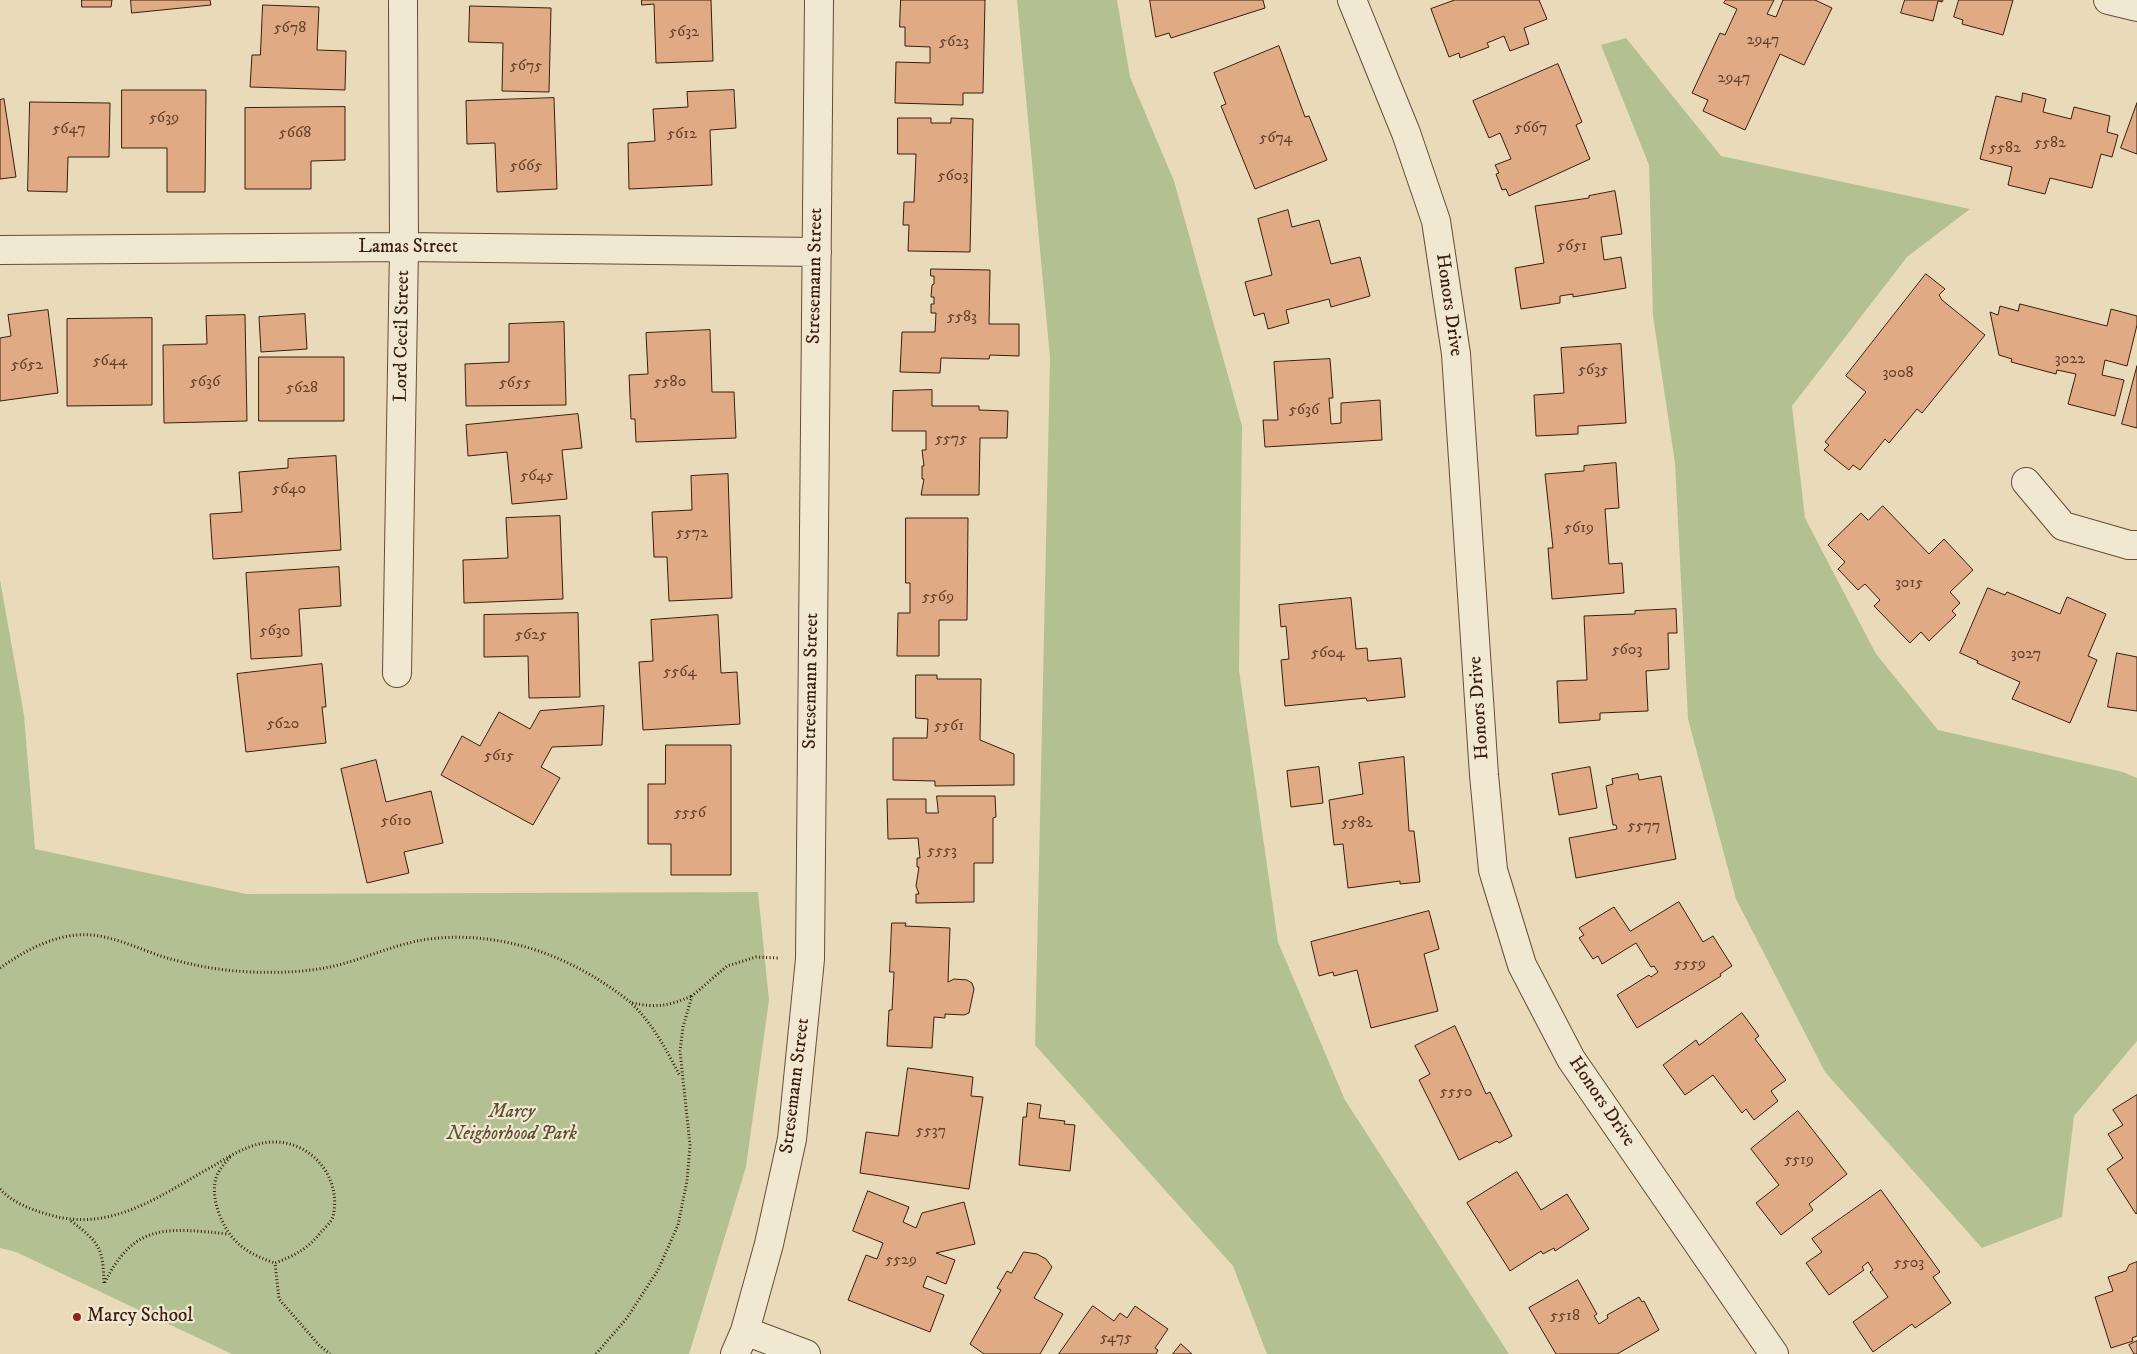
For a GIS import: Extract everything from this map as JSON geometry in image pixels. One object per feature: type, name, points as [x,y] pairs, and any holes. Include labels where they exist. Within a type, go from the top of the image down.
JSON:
[{"type":"street","name":"Lord Cecil Street","points":[[397,673],[404,247],[403,0]]},
{"type":"street","name":"Stresemann Street","points":[[740,1342],[769,1244],[792,1138],[810,960],[819,0]]},
{"type":"street","name":"Honors Drive","points":[[1352,0],[1406,134],[1436,221],[1456,354],[1484,775],[1493,870],[1522,965],[1571,1059],[1774,1354]]},
{"type":"street","points":[[2108,0],[2137,7]]},
{"type":"street","name":"Lamas Street","points":[[0,250],[404,247],[817,252]]},
{"type":"street","points":[[2026,482],[2063,526],[2129,545],[2137,545]]},
{"type":"street","points":[[740,1342],[806,1354]]},
{"type":"path","points":[[0,968],[19,955],[45,943],[76,935],[111,938],[167,958],[221,970],[288,973],[341,964],[428,940],[465,937],[510,942],[554,956],[596,977],[632,1003],[649,1023],[680,1076]]},
{"type":"path","points":[[632,1003],[654,1007],[671,1005],[692,996],[727,966],[756,957],[810,960]]},
{"type":"path","points":[[596,1354],[627,1318],[658,1270],[678,1224],[687,1181],[690,1145],[680,1076],[680,1051],[683,1027],[692,996]]},
{"type":"path","points":[[71,1221],[124,1214],[163,1196],[231,1155],[263,1143],[295,1143],[320,1161],[334,1188],[332,1218],[318,1236],[297,1255],[275,1263],[256,1256],[240,1246],[229,1234],[218,1208],[214,1191],[218,1174],[231,1155]]},
{"type":"path","points":[[0,1189],[9,1199],[42,1213],[71,1221],[93,1238],[104,1259],[104,1284],[114,1264],[128,1247],[145,1235],[168,1231],[229,1234]]},
{"type":"path","points":[[275,1263],[279,1299],[319,1345],[330,1354]]},
{"type":"green space","points":[[1017,0],[1117,0],[1130,77],[1174,181],[1242,426],[1239,670],[1278,942],[1345,1100],[1509,1354],[1267,1354],[1233,1266],[1035,1045],[1050,358]]},
{"type":"green space","points":[[1626,38],[1721,156],[1970,209],[1907,257],[1792,406],[1805,518],[1876,654],[1938,730],[2123,772],[2137,778],[2137,1041],[2074,1116],[2062,1217],[1982,1248],[1825,1072],[1736,899],[1688,719],[1675,463],[1653,316],[1649,165],[1601,45]]},
{"type":"green space","name":"Marcy Neighorhood Park","points":[[0,580],[24,715],[35,849],[246,894],[758,892],[769,1000],[746,1167],[689,1354],[232,1354],[16,1252],[0,1248]]},
{"type":"building","points":[[82,0],[112,0],[111,7],[82,7]]},
{"type":"building","points":[[131,0],[210,0],[211,5],[132,13]]},
{"type":"building","points":[[642,0],[711,0],[713,61],[656,63],[654,4],[642,5]]},
{"type":"building","points":[[901,0],[985,0],[983,93],[963,93],[963,105],[895,103],[896,62],[930,63],[930,47],[905,46],[905,27],[900,27]]},
{"type":"building","points":[[1150,0],[1263,0],[1265,8],[1171,38],[1169,33],[1156,37]]},
{"type":"building","points":[[1455,0],[1539,0],[1547,19],[1524,28],[1529,44],[1510,51],[1504,36],[1487,43],[1489,47],[1460,58],[1459,53],[1449,57],[1431,9]]},
{"type":"building","points":[[1726,0],[1774,0],[1767,14],[1776,17],[1783,0],[1815,0],[1832,8],[1804,65],[1780,54],[1745,130],[1703,111],[1708,100],[1692,93],[1720,33],[1725,35],[1737,9],[1724,3]]},
{"type":"building","points":[[1905,0],[1943,0],[1942,2],[1938,1],[1933,21],[1901,13]]},
{"type":"building","points":[[1959,0],[2013,0],[2003,35],[1962,24],[1963,20],[1954,17]]},
{"type":"building","points":[[263,5],[319,7],[317,50],[346,51],[345,90],[250,87],[252,55],[260,55]]},
{"type":"building","points":[[470,6],[551,8],[549,92],[502,91],[503,43],[469,42]]},
{"type":"building","points":[[1279,46],[1305,117],[1309,116],[1327,160],[1255,189],[1221,106],[1226,104],[1214,73]]},
{"type":"building","points":[[1558,64],[1582,122],[1576,125],[1590,159],[1509,196],[1506,189],[1502,190],[1496,174],[1499,173],[1495,165],[1511,159],[1500,133],[1489,138],[1473,101]]},
{"type":"building","points":[[122,90],[206,90],[205,192],[167,192],[167,148],[122,148]]},
{"type":"building","points":[[734,90],[736,128],[710,130],[712,185],[629,189],[628,143],[655,141],[653,109],[688,107],[687,92]]},
{"type":"building","points":[[2023,93],[2046,99],[2043,112],[2071,119],[2074,107],[2110,116],[2107,132],[2118,135],[2112,157],[2101,154],[2092,188],[2050,178],[2045,194],[2008,185],[2012,167],[1980,159],[1996,96],[2021,102]]},
{"type":"building","points":[[554,98],[557,189],[497,192],[495,143],[467,144],[466,101]]},
{"type":"building","points":[[4,99],[16,177],[0,179],[0,100]]},
{"type":"building","points":[[30,102],[110,103],[109,157],[68,157],[67,192],[28,191]]},
{"type":"building","points":[[2137,103],[2137,154],[2121,148]]},
{"type":"building","points":[[345,107],[345,160],[311,161],[311,189],[245,189],[245,108]]},
{"type":"building","points":[[898,118],[931,118],[931,123],[951,123],[951,118],[973,119],[970,252],[908,251],[909,225],[903,225],[904,202],[914,202],[916,154],[898,154]]},
{"type":"building","points":[[1615,191],[1622,234],[1601,237],[1604,260],[1621,257],[1626,288],[1573,297],[1573,294],[1560,296],[1560,303],[1521,309],[1515,268],[1544,263],[1535,206],[1589,198],[1589,196]]},
{"type":"building","points":[[1288,210],[1292,227],[1319,220],[1331,264],[1360,257],[1370,296],[1331,307],[1329,299],[1286,310],[1289,323],[1268,329],[1264,313],[1254,316],[1245,282],[1272,275],[1258,219]]},
{"type":"building","points":[[931,269],[990,270],[989,324],[1019,324],[1019,356],[990,355],[989,359],[941,358],[940,373],[900,372],[902,332],[935,332],[936,313],[931,313],[931,304],[934,304],[934,297],[931,297],[934,276],[931,276]]},
{"type":"building","points":[[1926,274],[1945,289],[1939,295],[1942,300],[1985,335],[1922,413],[1917,409],[1889,443],[1885,439],[1860,470],[1853,465],[1849,470],[1824,450],[1829,445],[1825,442],[1866,392],[1846,376]]},
{"type":"building","points":[[2020,304],[2107,326],[2111,309],[2137,316],[2137,325],[2127,366],[2105,360],[2102,375],[2124,380],[2115,416],[2068,404],[2076,374],[2057,370],[2056,374],[2011,362],[2012,359],[1999,355],[1990,312],[1998,315],[2000,306],[2018,311]]},
{"type":"building","points":[[48,310],[58,393],[0,401],[0,338],[11,336],[8,315]]},
{"type":"building","points":[[305,314],[307,349],[261,352],[259,317]]},
{"type":"building","points":[[245,315],[247,421],[164,423],[163,345],[207,344],[206,316]]},
{"type":"building","points":[[152,318],[152,405],[67,406],[67,319]]},
{"type":"building","points":[[564,322],[566,405],[466,406],[465,364],[509,362],[509,324]]},
{"type":"building","points":[[710,330],[712,392],[734,392],[736,438],[636,442],[635,419],[631,419],[629,375],[648,374],[646,333]]},
{"type":"building","points":[[1621,344],[1626,423],[1578,426],[1578,434],[1536,436],[1534,395],[1564,393],[1561,348]]},
{"type":"building","points":[[259,357],[344,357],[344,421],[259,421]]},
{"type":"building","points":[[1330,359],[1333,398],[1329,398],[1331,424],[1341,423],[1341,403],[1380,400],[1382,440],[1265,447],[1263,420],[1278,420],[1274,362]]},
{"type":"building","points":[[2137,366],[2137,428],[2122,424]]},
{"type":"building","points":[[932,390],[932,406],[979,406],[979,410],[1008,411],[1007,438],[980,438],[979,495],[921,495],[924,479],[922,479],[922,466],[924,466],[922,450],[926,450],[926,431],[892,431],[893,391]]},
{"type":"building","points":[[578,414],[582,448],[562,450],[567,499],[512,504],[507,452],[468,456],[466,425]]},
{"type":"building","points":[[336,456],[341,550],[213,559],[210,514],[242,512],[239,472],[288,468],[288,459]]},
{"type":"building","points":[[1616,463],[1619,508],[1605,509],[1609,564],[1622,563],[1624,593],[1552,599],[1548,548],[1553,548],[1545,474],[1584,471],[1584,466]]},
{"type":"building","points":[[728,474],[732,598],[669,601],[667,557],[654,557],[652,512],[692,510],[691,476]]},
{"type":"building","points":[[1883,506],[1929,554],[1944,539],[1973,570],[1950,592],[1960,603],[1952,611],[1956,615],[1929,641],[1921,632],[1910,643],[1874,606],[1880,600],[1865,584],[1858,590],[1838,569],[1845,562],[1828,545],[1861,513],[1868,520]]},
{"type":"building","points":[[560,516],[563,599],[464,603],[463,560],[508,558],[506,518]]},
{"type":"building","points":[[906,518],[968,518],[967,620],[939,620],[939,656],[897,656],[898,613],[910,613],[910,583],[906,583]]},
{"type":"building","points":[[339,567],[341,606],[299,609],[302,656],[251,659],[246,573]]},
{"type":"building","points":[[1988,588],[2005,595],[2007,592],[2060,614],[2067,597],[2106,614],[2088,656],[2097,660],[2070,723],[2012,699],[2020,682],[1977,663],[1978,661],[1960,653]]},
{"type":"building","points":[[1351,598],[1356,649],[1367,648],[1368,661],[1401,658],[1405,697],[1367,701],[1366,698],[1285,706],[1281,660],[1289,659],[1286,626],[1281,627],[1279,605]]},
{"type":"building","points":[[1676,609],[1677,633],[1668,633],[1669,669],[1646,671],[1648,711],[1600,713],[1600,720],[1559,723],[1557,681],[1587,680],[1584,616],[1635,614],[1635,611]]},
{"type":"building","points":[[578,613],[580,697],[529,698],[528,656],[484,657],[484,615]]},
{"type":"building","points":[[718,615],[721,673],[737,672],[740,724],[643,730],[639,662],[653,661],[651,620]]},
{"type":"building","points":[[2117,653],[2137,657],[2137,711],[2108,707]]},
{"type":"building","points":[[322,664],[326,707],[322,707],[326,743],[246,752],[237,674]]},
{"type":"building","points":[[916,675],[937,675],[937,679],[981,679],[980,740],[1014,754],[1014,785],[935,786],[935,781],[893,780],[893,738],[927,738],[928,719],[916,718]]},
{"type":"building","points":[[604,706],[602,745],[552,747],[541,767],[560,778],[533,825],[441,775],[462,736],[480,746],[499,712],[530,729],[540,711]]},
{"type":"building","points":[[666,745],[731,745],[731,875],[671,875],[671,844],[648,844],[648,784],[665,784]]},
{"type":"building","points":[[1404,757],[1409,831],[1414,831],[1420,882],[1400,884],[1400,881],[1348,888],[1343,844],[1334,845],[1329,800],[1363,794],[1359,763]]},
{"type":"building","points":[[376,760],[386,802],[431,791],[443,843],[404,852],[409,873],[367,883],[341,769]]},
{"type":"building","points":[[1319,767],[1323,803],[1291,807],[1287,771]]},
{"type":"building","points":[[1590,767],[1597,808],[1559,815],[1552,774]]},
{"type":"building","points":[[1638,774],[1639,780],[1661,776],[1676,859],[1576,878],[1569,838],[1617,829],[1616,825],[1613,825],[1606,786],[1613,784],[1612,779]]},
{"type":"building","points":[[937,796],[995,796],[996,817],[993,818],[993,863],[974,863],[974,902],[916,903],[916,894],[919,894],[916,886],[919,867],[917,867],[917,858],[920,858],[918,838],[888,839],[887,799],[926,799],[926,813],[938,813]]},
{"type":"building","points":[[1679,902],[1703,942],[1713,936],[1732,966],[1720,974],[1721,976],[1637,1028],[1617,995],[1649,975],[1651,977],[1658,972],[1654,966],[1651,967],[1636,943],[1602,964],[1598,956],[1593,959],[1579,938],[1584,935],[1579,928],[1614,907],[1630,931]]},
{"type":"building","points":[[1429,911],[1439,949],[1424,954],[1438,1011],[1371,1028],[1357,970],[1334,976],[1333,972],[1319,976],[1311,942]]},
{"type":"building","points":[[892,923],[906,923],[905,926],[950,928],[948,982],[954,979],[967,980],[972,983],[974,989],[969,1013],[964,1015],[945,1014],[945,1018],[934,1017],[932,1048],[887,1046],[889,1010],[892,1010],[894,972],[890,972]]},
{"type":"building","points":[[1742,1013],[1759,1036],[1755,1039],[1786,1080],[1771,1091],[1778,1101],[1754,1120],[1746,1109],[1742,1113],[1713,1075],[1685,1095],[1663,1065],[1696,1040],[1699,1045]]},
{"type":"building","points":[[1455,1026],[1486,1094],[1490,1092],[1512,1136],[1499,1143],[1497,1141],[1459,1160],[1419,1080],[1430,1074],[1415,1046]]},
{"type":"building","points":[[908,1068],[973,1077],[971,1096],[983,1097],[969,1189],[860,1173],[866,1132],[898,1136]]},
{"type":"building","points":[[2137,1095],[2136,1214],[2107,1169],[2123,1158],[2108,1134],[2123,1125],[2113,1110]]},
{"type":"building","points":[[1028,1103],[1041,1105],[1039,1118],[1065,1121],[1064,1124],[1075,1125],[1070,1171],[1019,1165],[1023,1117],[1026,1117]]},
{"type":"building","points":[[1798,1111],[1847,1174],[1809,1204],[1813,1210],[1781,1235],[1756,1203],[1779,1185],[1751,1149]]},
{"type":"building","points":[[1517,1172],[1541,1210],[1567,1194],[1589,1229],[1555,1251],[1554,1248],[1543,1254],[1541,1251],[1510,1271],[1467,1203]]},
{"type":"building","points":[[1881,1190],[1940,1272],[1933,1277],[1951,1303],[1915,1328],[1912,1324],[1873,1352],[1853,1322],[1888,1297],[1870,1272],[1873,1270],[1868,1262],[1862,1267],[1864,1270],[1829,1295],[1806,1263],[1822,1252],[1812,1239]]},
{"type":"building","points":[[868,1191],[909,1207],[903,1222],[916,1228],[922,1213],[964,1202],[975,1244],[936,1253],[955,1260],[946,1284],[927,1276],[923,1287],[944,1295],[930,1332],[848,1300],[866,1255],[877,1259],[883,1243],[853,1231]]},
{"type":"building","points":[[1024,1252],[1037,1254],[1046,1259],[1052,1267],[1034,1298],[1063,1314],[1040,1354],[984,1354],[970,1344],[1001,1290],[997,1288],[1007,1271],[1011,1273]]},
{"type":"building","points":[[2137,1262],[2137,1336],[2132,1338],[2133,1341],[2111,1348],[2095,1297],[2113,1291],[2108,1277],[2126,1271],[2129,1265]]},
{"type":"building","points":[[1578,1280],[1597,1314],[1594,1316],[1599,1324],[1608,1318],[1607,1315],[1639,1297],[1642,1302],[1644,1301],[1659,1330],[1617,1354],[1556,1354],[1529,1308]]},
{"type":"building","points":[[1093,1306],[1114,1321],[1120,1313],[1127,1318],[1135,1306],[1168,1329],[1155,1348],[1158,1350],[1156,1354],[1059,1354]]},
{"type":"building","points":[[2137,1341],[2137,1354],[2134,1354],[2129,1345]]},
{"type":"building","points":[[1181,1344],[1192,1354],[1173,1354]]},
{"type":"place","name":"Marcy School","points":[[77,1317]]}]
